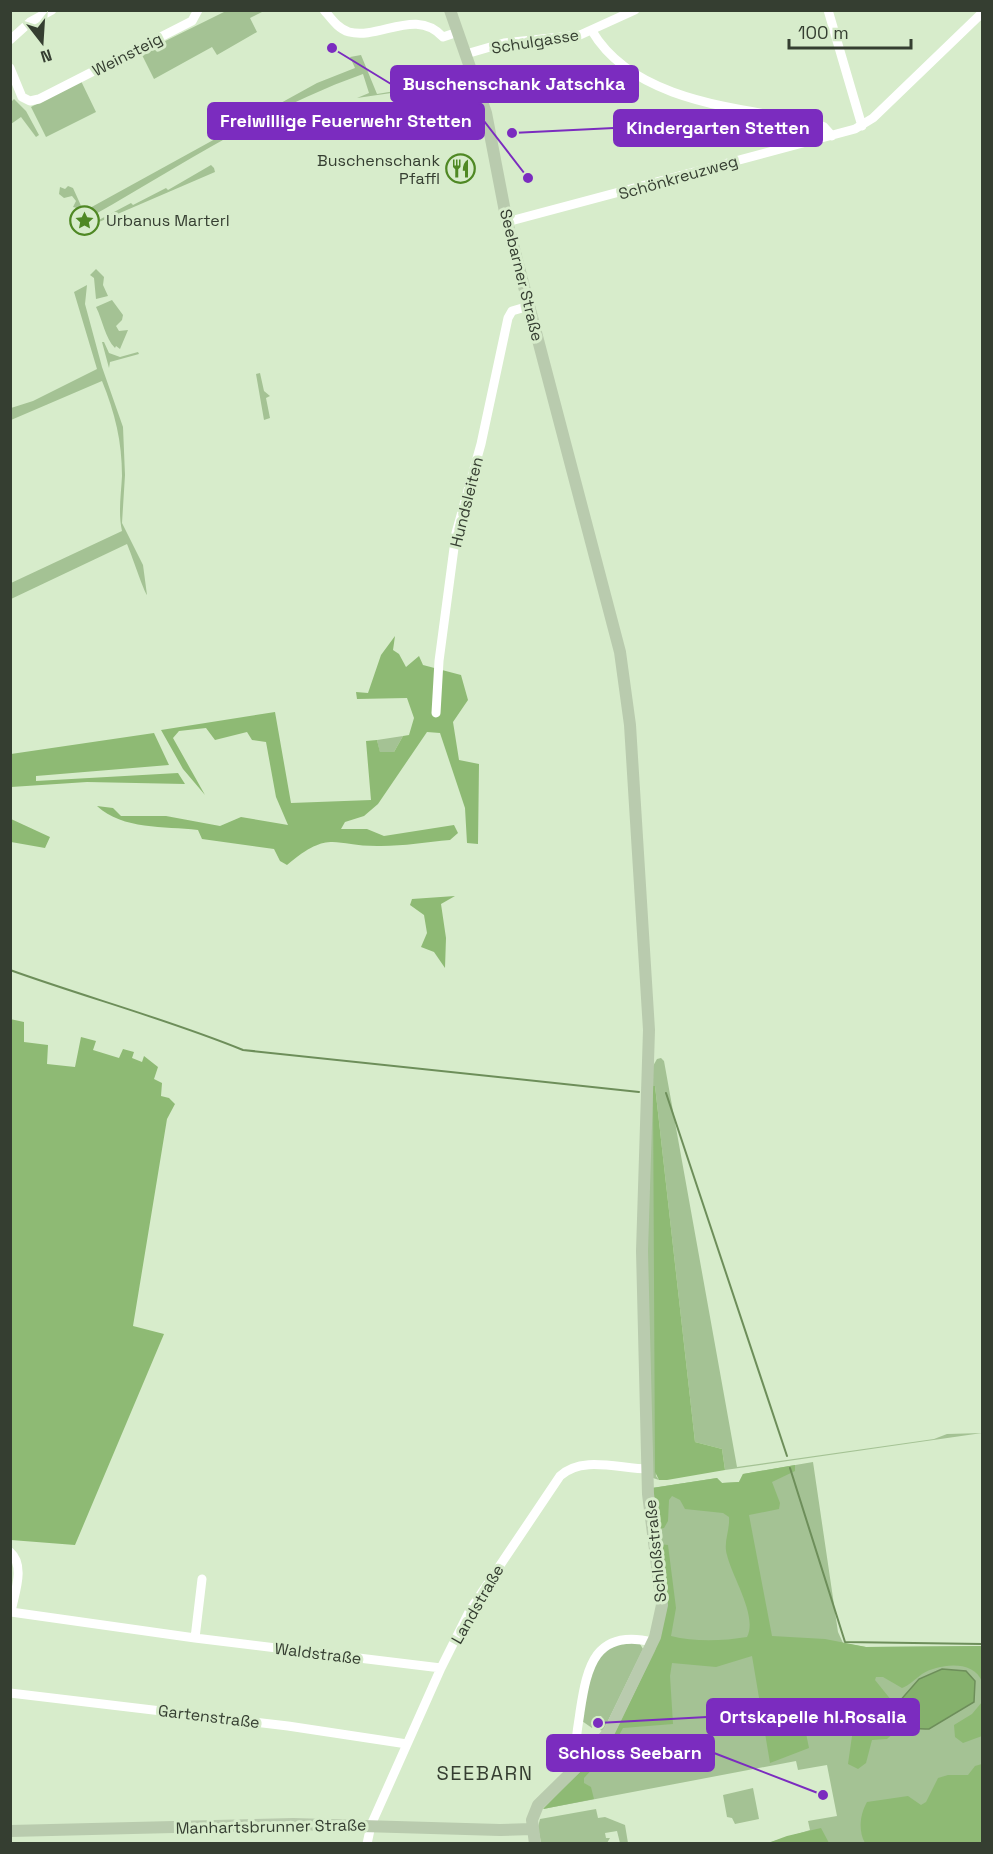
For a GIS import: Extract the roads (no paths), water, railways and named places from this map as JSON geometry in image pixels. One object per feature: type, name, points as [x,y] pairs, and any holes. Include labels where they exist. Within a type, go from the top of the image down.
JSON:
[{"type":"main road","name":"Seebarner Straße","points":[[450,10],[489,122],[507,222],[617,639],[627,698],[649,1030],[642,1251],[648,1468]]},
{"type":"main road","name":"Schloßstraße","points":[[532,1829],[532,1820],[538,1805],[582,1763],[610,1730],[653,1642],[662,1605],[650,1514],[648,1468]]},
{"type":"main road","name":"Manhartsbrunner Straße","points":[[10,1831],[293,1824],[532,1829]]},
{"type":"main road","points":[[532,1829],[535,1844]]},
{"type":"street","points":[[10,40],[30,22],[52,10]]},
{"type":"street","points":[[324,10],[340,27],[350,33],[417,24],[432,27],[443,37],[458,32]]},
{"type":"street","name":"Schulgasse","points":[[466,54],[504,43],[558,39],[592,31],[635,10]]},
{"type":"street","points":[[828,10],[862,126]]},
{"type":"street","name":"Weinsteig","points":[[10,68],[22,97],[30,100],[39,99],[192,21],[198,13]]},
{"type":"street","name":"Schönkreuzweg","points":[[507,222],[832,136],[862,126],[982,13]]},
{"type":"street","points":[[592,31],[605,50],[626,69],[687,97],[812,122],[824,127],[832,136]]},
{"type":"street","name":"Hundsleiten","points":[[436,713],[439,661],[456,533],[481,444],[508,318],[512,311],[529,306]]},
{"type":"street","name":"Landstraße","points":[[366,1844],[371,1825],[441,1668],[476,1599],[560,1476],[569,1468],[585,1464],[648,1468]]},
{"type":"street","name":"Waldstraße","points":[[10,1552],[17,1558],[19,1568],[11,1613],[441,1668]]},
{"type":"street","points":[[195,1638],[202,1579]]},
{"type":"street","points":[[582,1763],[577,1753],[576,1738],[584,1684],[593,1659],[612,1642],[638,1639],[653,1642]]},
{"type":"street","name":"Gartenstraße","points":[[10,1693],[288,1725],[408,1744]]},
{"type":"waterway","points":[[10,970],[186,1028],[243,1050],[639,1092]]},
{"type":"waterway","points":[[666,1093],[787,1456]]},
{"type":"waterway","points":[[790,1468],[845,1642],[982,1644]]},
{"type":"place","name":"Buschenschank Jatschka","points":[[332,48]]},
{"type":"place","name":"Kindergarten Stetten","points":[[512,133]]},
{"type":"place","name":"Buschenschank Pfaffl","points":[[461,169]]},
{"type":"place","name":"Freiwillige Feuerwehr Stetten","points":[[528,178]]},
{"type":"place","name":"Urbanus Marterl","points":[[85,220]]},
{"type":"place","name":"Ortskapelle hl.Rosalia","points":[[598,1723]]},
{"type":"place","name":"Schloss Seebarn","points":[[823,1795]]},
{"type":"district","name":"SEEBARN","points":[[485,1773]]}]
